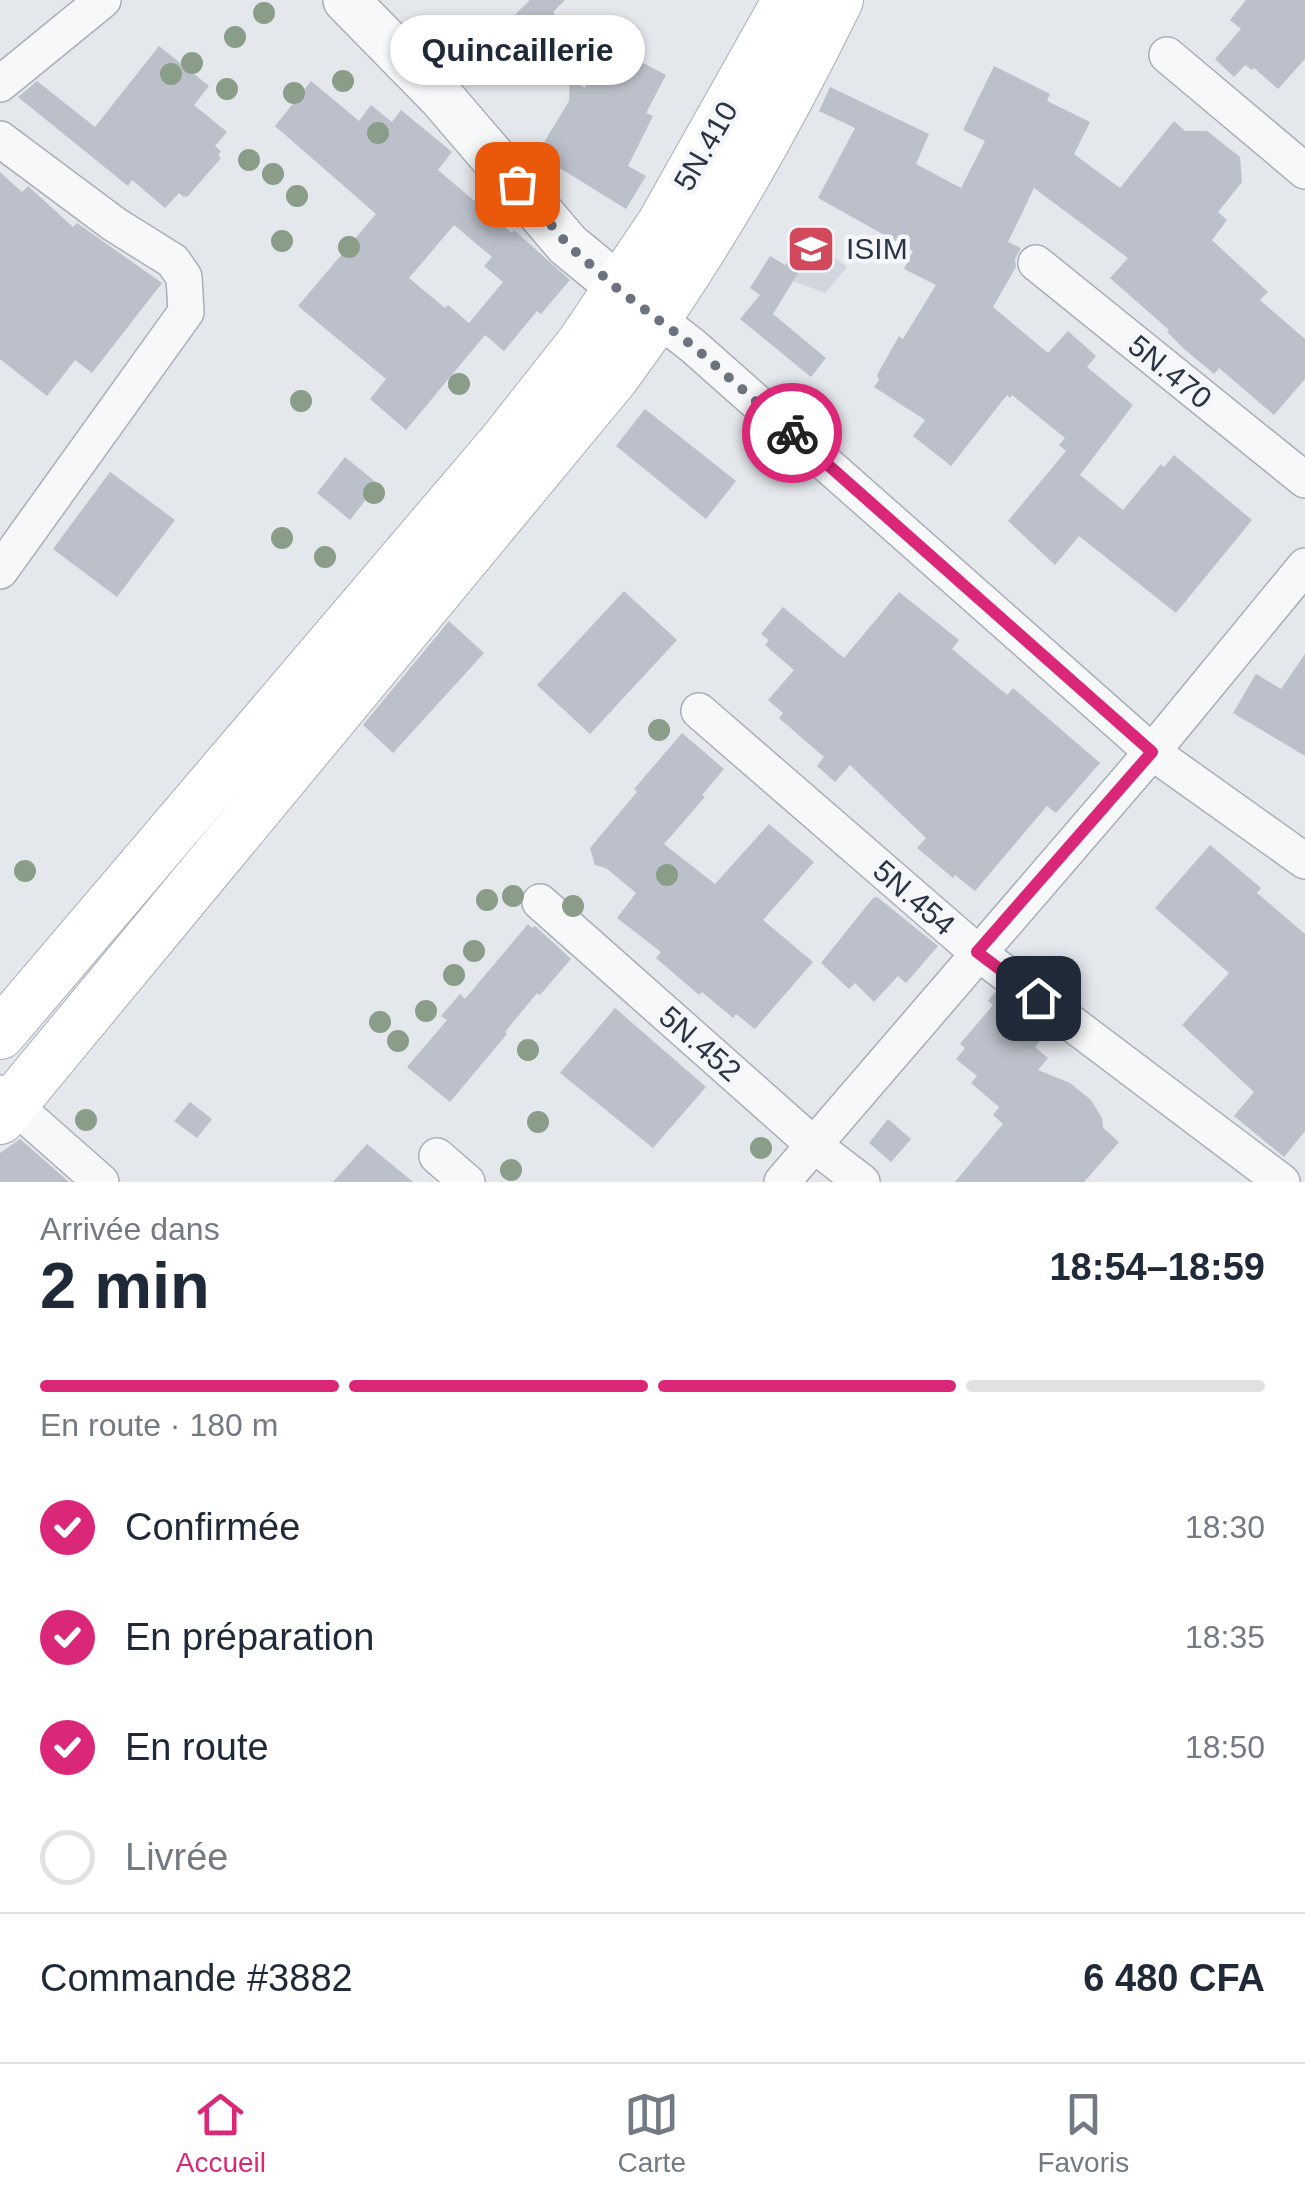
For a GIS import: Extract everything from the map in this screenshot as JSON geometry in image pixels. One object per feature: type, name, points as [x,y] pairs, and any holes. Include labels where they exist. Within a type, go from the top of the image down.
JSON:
[{"type":"main road","name":"5N.410","points":[[638,304],[662,224],[788,0]]},
{"type":"main road","points":[[4,1105],[446,545],[504,443],[727,208],[809,61],[838,0]]},
{"type":"main road","points":[[0,1034],[446,545]]},
{"type":"street","points":[[0,84],[103,0]]},
{"type":"street","points":[[346,0],[442,98],[568,245],[693,346],[1152,752],[1305,861]]},
{"type":"street","points":[[1166,54],[1305,171]]},
{"type":"street","points":[[0,139],[114,224],[173,261],[184,277],[188,294],[186,312],[0,570]]},
{"type":"street","name":"5N.470","points":[[1036,263],[1305,480]]},
{"type":"street","points":[[782,1182],[1152,752],[1305,566]]},
{"type":"street","name":"5N.454","points":[[699,711],[977,952],[1282,1182]]},
{"type":"street","name":"5N.452","points":[[540,902],[814,1145],[862,1182]]},
{"type":"street","points":[[4,1105],[101,1182]]},
{"type":"street","points":[[437,1156],[467,1182]]},
{"type":"shaded area","name":"ISIM","points":[[803,232],[847,267],[825,293],[785,278]]},
{"type":"building","points":[[530,0],[565,0],[553,12],[558,18],[512,59],[492,37]]},
{"type":"building","points":[[1246,0],[1305,0],[1305,59],[1278,89],[1254,68],[1245,65],[1234,77],[1215,59],[1241,29],[1230,20]]},
{"type":"building","points":[[603,42],[666,75],[646,113],[653,116],[628,166],[646,176],[626,209],[537,154],[569,101],[570,79],[585,88]]},
{"type":"building","points":[[159,46],[209,86],[194,105],[227,132],[215,146],[221,151],[221,158],[188,196],[179,193],[165,208],[132,180],[128,186],[18,97],[37,81],[95,127]]},
{"type":"building","points":[[994,66],[1050,94],[1047,101],[1090,122],[1074,154],[1120,188],[1174,121],[1185,131],[1207,131],[1240,157],[1242,182],[1218,212],[1227,220],[1212,240],[1268,292],[1260,300],[1305,339],[1305,379],[1274,415],[1219,368],[1214,374],[1183,348],[1169,330],[1110,278],[1128,258],[1034,188],[1008,242],[1021,248],[1015,259],[1016,267],[993,307],[1048,353],[1068,331],[1096,356],[1087,367],[1133,405],[1080,475],[1123,510],[1161,464],[1164,467],[1174,455],[1252,520],[1176,613],[1079,536],[1055,565],[1008,521],[1066,451],[1059,445],[1065,438],[1012,395],[1007,395],[951,466],[913,436],[925,420],[874,387],[899,336],[903,339],[936,285],[904,269],[913,251],[818,198],[855,128],[819,111],[830,87],[929,134],[916,164],[961,188],[985,141],[963,130]]},
{"type":"building","points":[[311,81],[359,121],[371,105],[392,122],[401,110],[452,152],[438,170],[570,280],[541,314],[537,311],[504,351],[485,335],[406,430],[370,399],[386,379],[298,306],[376,214],[275,126]],"holes":[[[454,225],[492,257],[484,266],[503,282],[469,323],[409,278]]]},
{"type":"building","points":[[0,172],[22,192],[28,186],[73,227],[77,223],[162,283],[92,373],[75,360],[47,396],[0,359]]},
{"type":"building","points":[[770,256],[800,270],[773,314],[826,358],[811,377],[740,319],[760,295],[750,288]]},
{"type":"building","points":[[645,409],[736,481],[706,519],[616,446]]},
{"type":"building","points":[[345,457],[378,484],[350,520],[317,493]]},
{"type":"building","points":[[110,472],[175,520],[117,597],[53,549]]},
{"type":"building","points":[[624,591],[677,640],[590,734],[537,685]]},
{"type":"building","points":[[899,592],[959,640],[952,649],[1007,695],[1013,688],[1100,763],[1056,813],[1047,806],[975,891],[917,848],[926,838],[850,765],[835,782],[817,766],[824,757],[779,718],[783,713],[768,700],[794,670],[765,645],[769,640],[761,634],[783,607],[844,658]]},
{"type":"building","points":[[449,621],[484,653],[393,753],[363,725]]},
{"type":"building","points":[[1305,654],[1305,756],[1233,713],[1256,674],[1281,689]]},
{"type":"building","points":[[682,733],[724,769],[664,844],[715,884],[769,824],[814,862],[763,920],[813,962],[755,1029],[736,1014],[733,1018],[702,992],[699,995],[656,958],[661,952],[617,918],[636,893],[606,868],[595,865],[590,848]]},
{"type":"building","points":[[1210,845],[1261,888],[1257,893],[1305,934],[1305,1131],[1284,1157],[1234,1116],[1254,1092],[1182,1025],[1229,973],[1155,908]]},
{"type":"building","points":[[877,897],[938,946],[906,983],[898,976],[874,1002],[855,983],[849,989],[821,963]]},
{"type":"building","points":[[528,924],[571,959],[540,995],[537,993],[450,1102],[407,1067],[447,1020],[441,1016],[460,994],[465,999]]},
{"type":"building","points":[[995,992],[1047,1031],[1035,1047],[1048,1058],[1038,1070],[1070,1083],[1091,1100],[1102,1118],[1103,1128],[1119,1142],[1084,1182],[955,1182],[1003,1124],[993,1115],[999,1107],[971,1083],[977,1076],[956,1059],[965,1048],[960,1044],[993,1005],[988,1001]]},
{"type":"building","points":[[615,1008],[706,1087],[653,1148],[560,1073]]},
{"type":"building","points":[[190,1102],[212,1119],[197,1138],[174,1121]]},
{"type":"building","points":[[888,1119],[911,1139],[891,1162],[869,1143]]},
{"type":"building","points":[[20,1139],[69,1182],[0,1182],[0,1153]]},
{"type":"building","points":[[367,1144],[413,1182],[333,1182]]},
{"type":"way so far","points":[[517,184],[568,245],[792,433]]},
{"type":"place","name":"Quincaillerie","points":[[517,184]]},
{"type":"place","name":"ISIM","points":[[811,249]]},
{"type":"route","points":[[792,433],[1152,752],[977,952],[1038,998]]}]
